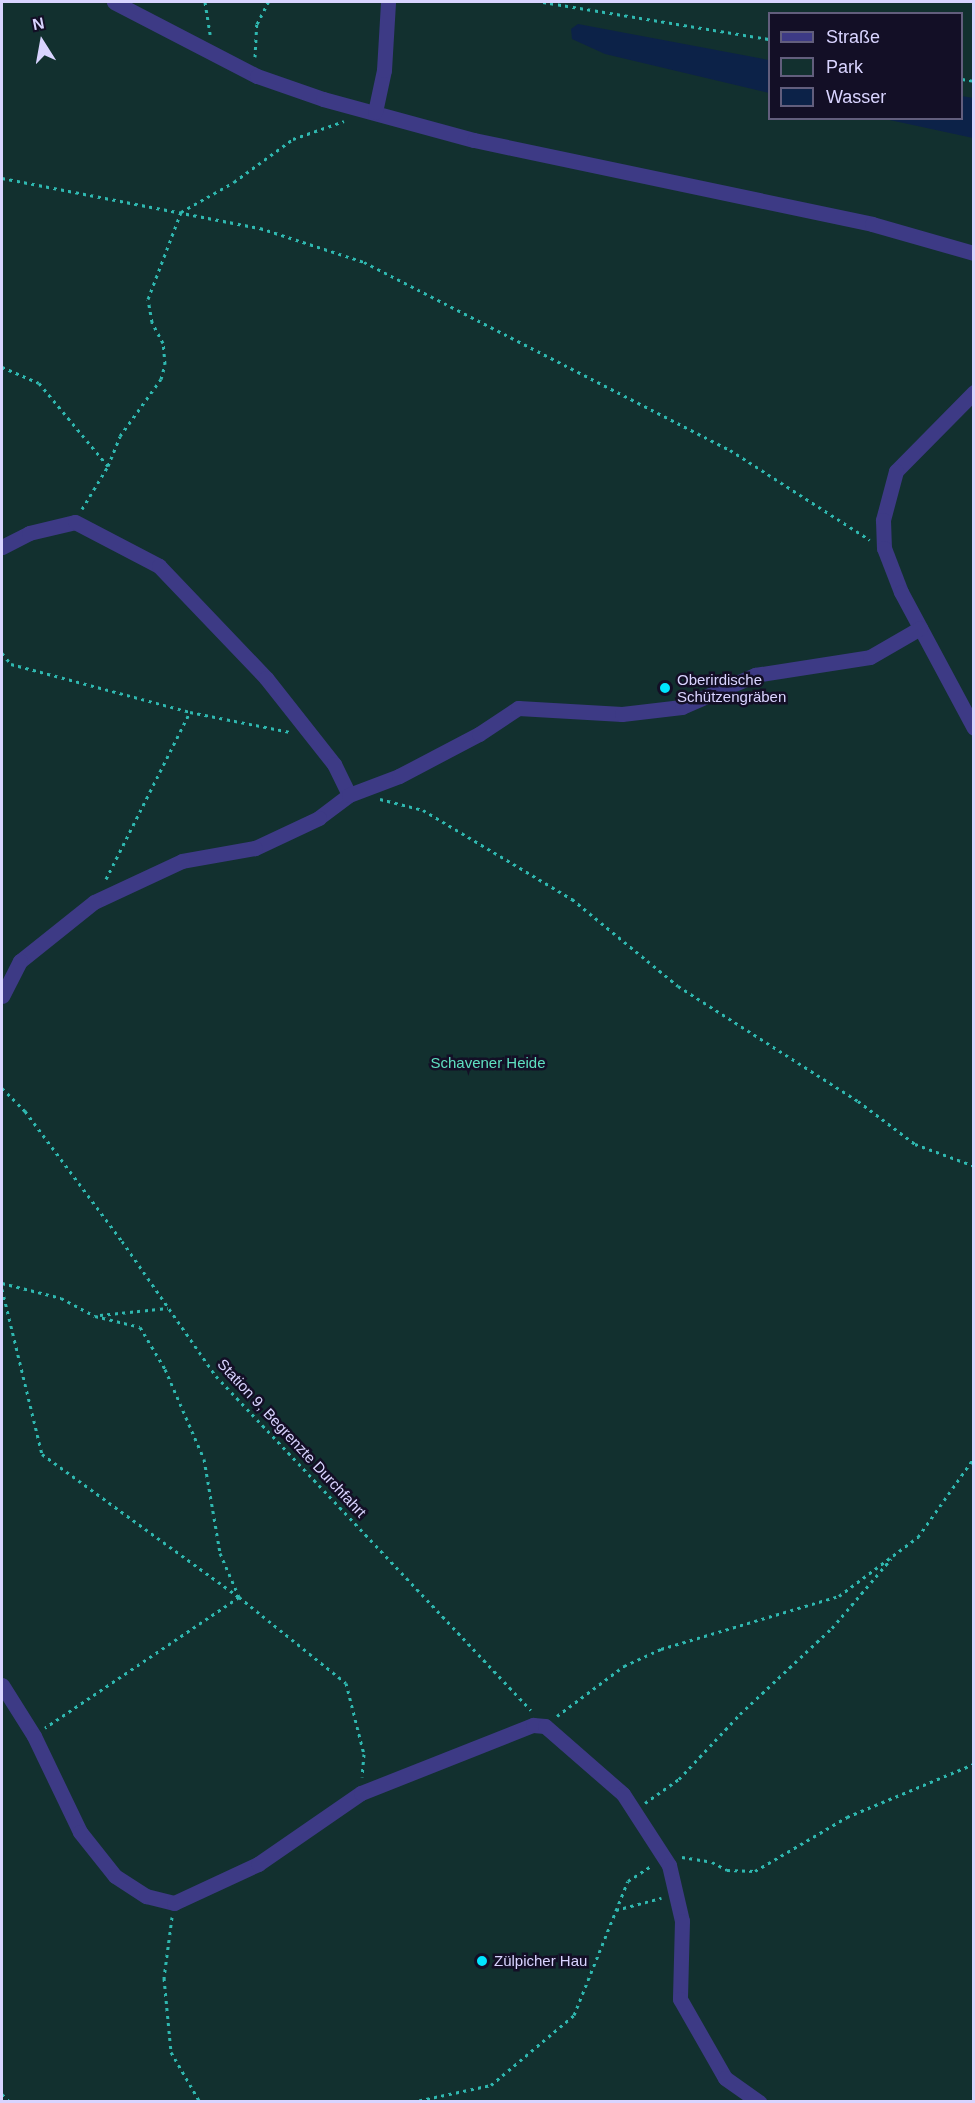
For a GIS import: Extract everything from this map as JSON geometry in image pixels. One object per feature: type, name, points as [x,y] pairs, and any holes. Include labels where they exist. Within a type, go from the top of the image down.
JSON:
[{"type":"lane","points":[[114,2],[212,55],[257,76],[474,141],[872,224],[974,253]]},
{"type":"lane","points":[[375,112],[384,70],[388,2]]},
{"type":"lane","points":[[974,392],[896,471],[883,520],[884,548],[920,628],[974,728]]},
{"type":"lane","points":[[2,547],[29,533],[75,522],[159,566],[266,678],[334,764],[349,795]]},
{"type":"lane","points":[[2,996],[20,961],[94,902],[182,861],[255,848],[319,818],[349,795],[399,776],[479,734],[518,708],[622,714],[682,706],[756,675],[870,657],[920,628]]},
{"type":"lane","points":[[2,1685],[34,1736],[80,1832],[115,1876],[146,1896],[174,1904],[258,1864],[361,1793],[533,1725],[545,1726],[635,1808],[664,1857],[677,1896],[682,1921],[680,1999],[725,2078],[759,2102]]},
{"type":"path","points":[[205,2],[212,55]]},
{"type":"path","points":[[257,76],[253,43],[267,2]]},
{"type":"path","points":[[543,2],[768,39]]},
{"type":"path","points":[[75,522],[108,466],[120,436],[160,379],[165,364],[148,299],[181,212],[234,182],[293,139],[375,112]]},
{"type":"path","points":[[2,178],[260,228],[364,262],[730,450],[884,548]]},
{"type":"path","points":[[2,367],[39,383],[108,466]]},
{"type":"path","points":[[2,653],[11,664],[190,712],[312,737]]},
{"type":"path","points":[[94,902],[190,712]]},
{"type":"path","points":[[377,799],[423,810],[572,899],[678,986],[858,1101],[915,1144],[974,1166]]},
{"type":"path","name":"Station 9, Begrenzte Durchfahrt","points":[[2,1088],[25,1111],[216,1376],[499,1672],[545,1726]]},
{"type":"path","points":[[2,1283],[61,1299],[95,1316],[140,1327],[165,1368],[204,1459],[220,1553],[239,1597]]},
{"type":"path","points":[[2,1289],[42,1454],[239,1597],[346,1683],[364,1754],[361,1793]]},
{"type":"path","points":[[95,1316],[169,1308]]},
{"type":"path","points":[[545,1726],[633,1662],[697,1636],[839,1596],[918,1537],[974,1458]]},
{"type":"path","points":[[635,1808],[679,1779],[740,1714],[832,1628],[895,1554]]},
{"type":"path","points":[[34,1736],[239,1597]]},
{"type":"path","points":[[412,2102],[491,2085],[574,2016],[628,1881],[664,1857],[692,1857],[727,1870],[755,1871],[847,1817],[974,1764]]},
{"type":"path","points":[[616,1910],[677,1896]]},
{"type":"path","points":[[174,1904],[164,1978],[171,2052],[200,2102]]},
{"type":"path","points":[[2,2094],[10,2102]]},
{"type":"green space","name":"Schavener Heide","points":[[2,2],[973,2],[973,2101],[2,2101]]},
{"type":"water","points":[[578,24],[768,60],[768,93],[605,54],[572,39],[571,29]]},
{"type":"water","points":[[963,96],[973,98],[973,138],[890,120],[963,120]]},
{"type":"place","name":"Oberirdische Schützengräben","points":[[665,688]]},
{"type":"place","name":"Zülpicher Hau","points":[[482,1961]]}]
